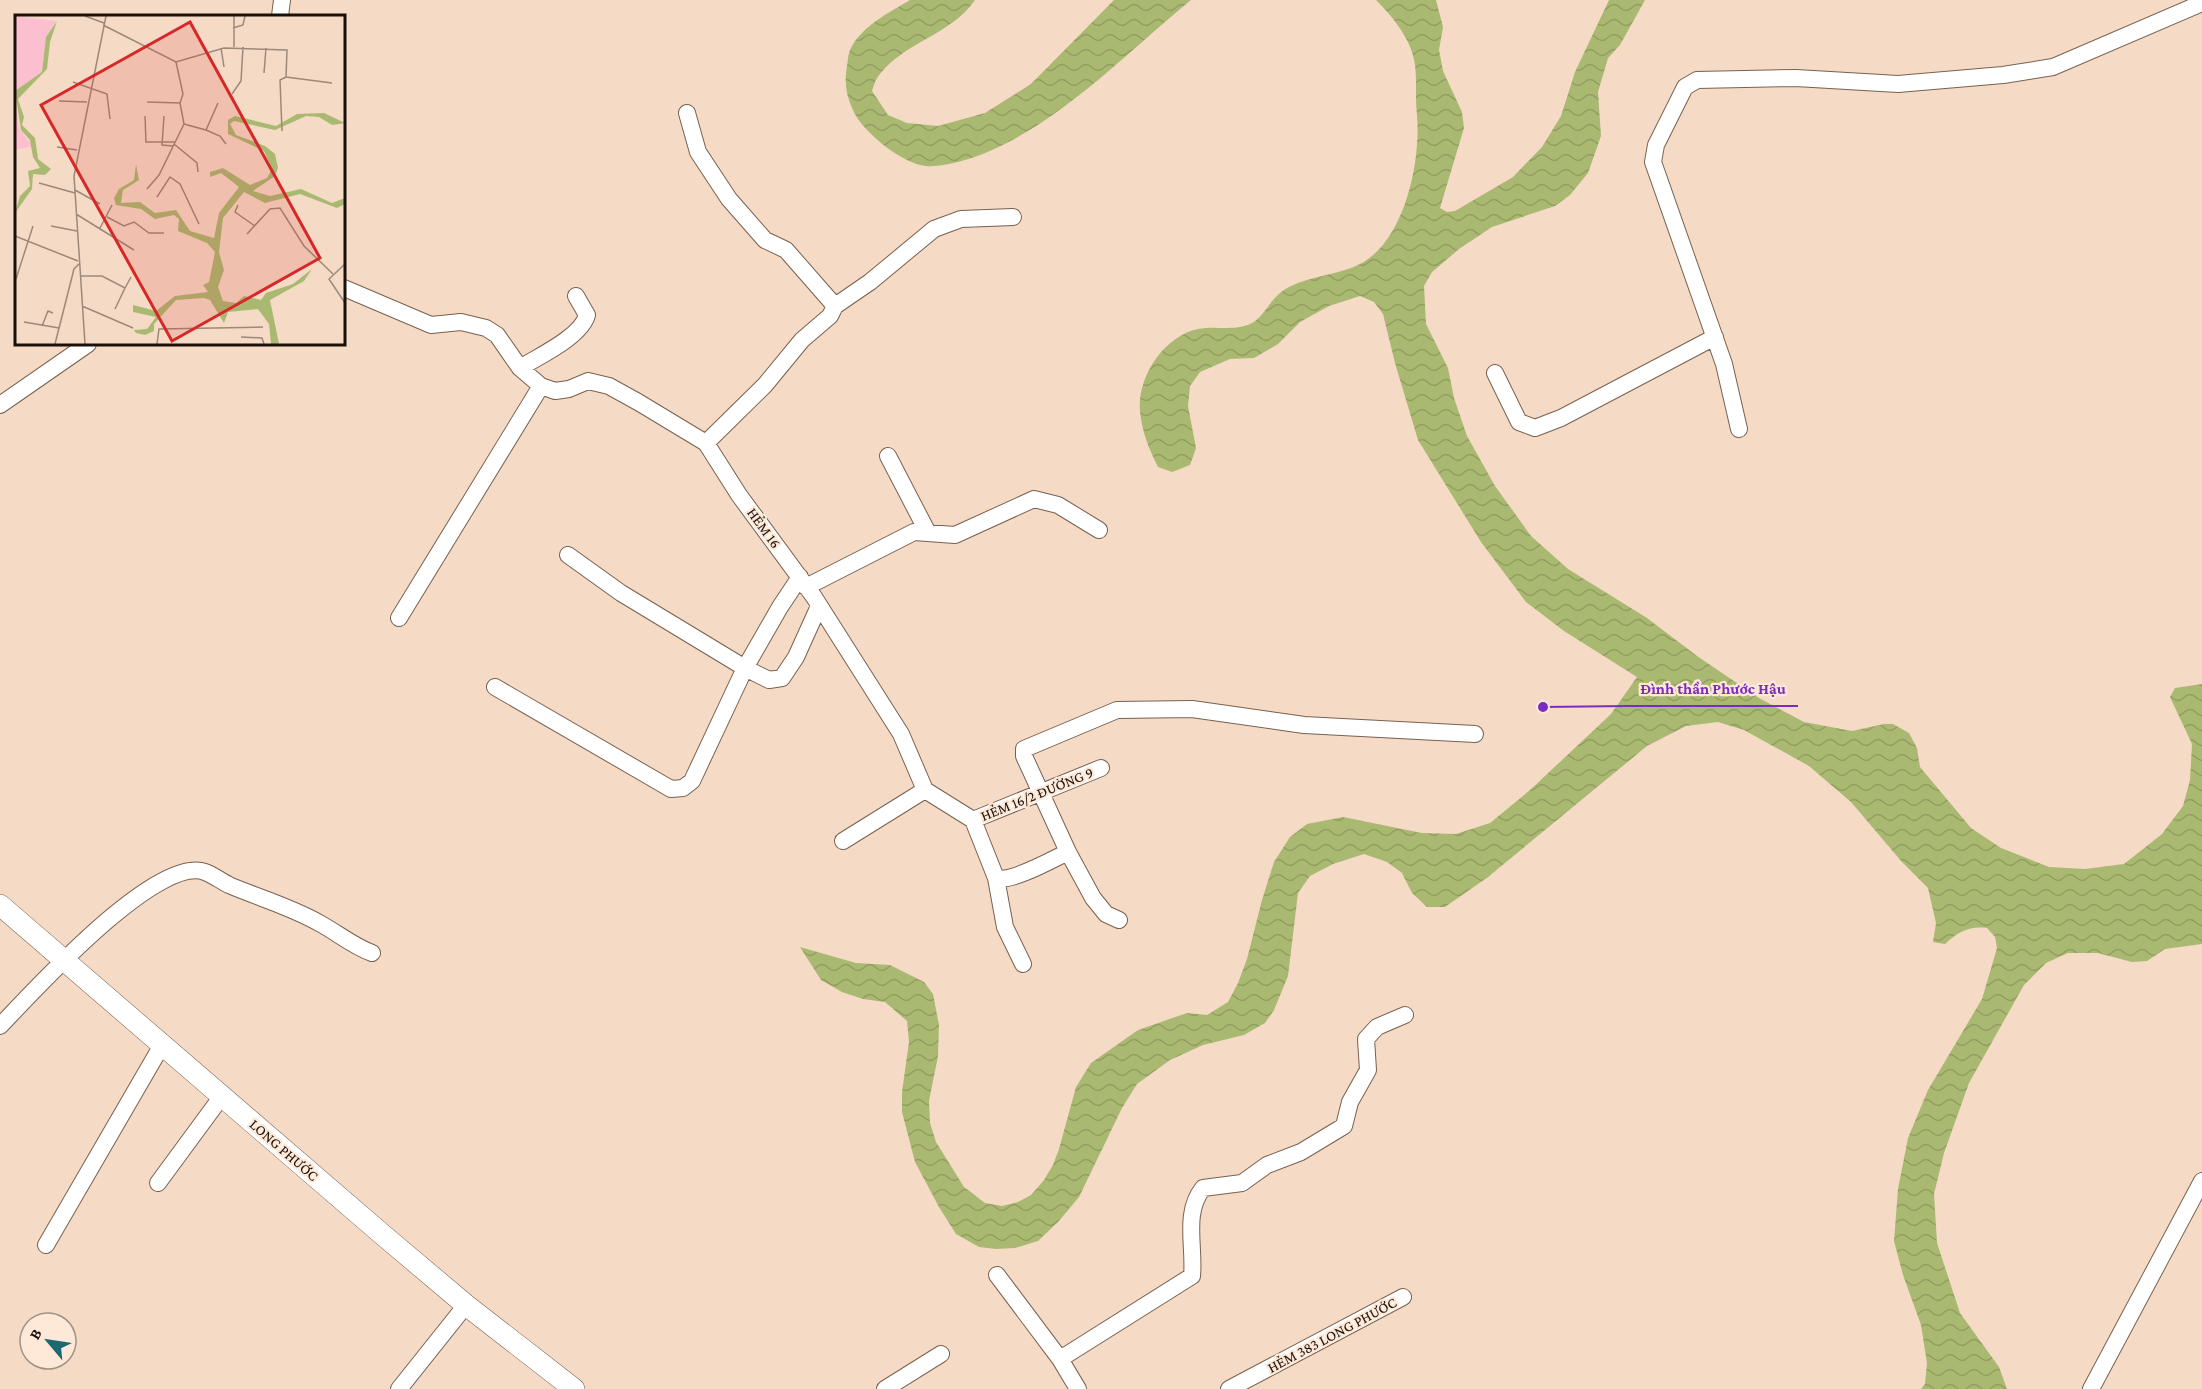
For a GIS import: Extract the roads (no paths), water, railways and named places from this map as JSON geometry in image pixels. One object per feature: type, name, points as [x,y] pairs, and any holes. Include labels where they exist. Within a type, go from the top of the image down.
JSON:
[{"type":"street","points":[[280,15],[282,0]]},
{"type":"street","points":[[1739,429],[1724,364],[1653,162],[1656,145],[1685,87],[1697,81],[1796,78],[1898,84],[2003,75],[2053,67],[2202,3]]},
{"type":"street","points":[[687,113],[698,153],[729,199],[765,240],[786,250],[835,306]]},
{"type":"street","points":[[706,443],[765,385],[802,340],[830,316],[835,306],[870,282],[934,229],[961,219],[1013,217]]},
{"type":"street","points":[[345,288],[431,326],[461,322],[486,328],[497,335],[520,368],[541,386],[399,618]]},
{"type":"street","points":[[520,368],[567,338],[585,322],[587,315],[576,296]]},
{"type":"street","points":[[1495,373],[1519,422],[1535,428],[1561,418],[1715,337]]},
{"type":"street","points":[[0,405],[87,345]]},
{"type":"street","name":"HẺM 16","points":[[541,386],[555,391],[588,381],[609,386],[706,443],[739,495],[803,582],[901,734],[925,790]]},
{"type":"street","points":[[888,456],[928,533]]},
{"type":"street","points":[[495,687],[671,789],[683,788],[692,781],[745,668],[780,607],[803,582],[914,532],[955,536],[1034,499],[1059,506],[1099,530]]},
{"type":"street","points":[[568,555],[621,593],[745,668],[769,680],[782,678],[796,657],[819,606]]},
{"type":"street","points":[[1119,920],[1106,914],[1093,898],[1068,852],[1024,756],[1024,749],[1117,710],[1192,709],[1304,725],[1475,734]]},
{"type":"street","name":"HẺM 16/2 ĐƯỜNG 9","points":[[973,820],[1101,768]]},
{"type":"street","points":[[843,841],[925,790],[973,820],[996,878],[1005,927],[1023,964]]},
{"type":"street","points":[[996,878],[1003,880],[1014,877],[1068,852]]},
{"type":"street","points":[[0,1026],[64,960],[116,913],[157,883],[186,871],[205,872],[311,919],[354,946],[372,953]]},
{"type":"street","name":"LONG PHƯỚC","points":[[0,904],[466,1305],[574,1389]]},
{"type":"street","points":[[1060,1359],[1192,1276],[1194,1258],[1190,1222],[1195,1198],[1203,1188],[1242,1183],[1267,1165],[1301,1152],[1344,1126],[1350,1102],[1368,1070],[1366,1039],[1377,1027],[1406,1015]]},
{"type":"street","points":[[46,1245],[162,1045]]},
{"type":"street","points":[[158,1183],[222,1096]]},
{"type":"street","points":[[2091,1389],[2202,1181]]},
{"type":"street","points":[[997,1275],[1060,1359],[1078,1389]]},
{"type":"street","name":"HẺM 383 LONG PHƯỚC","points":[[1229,1389],[1403,1298]]},
{"type":"street","points":[[399,1389],[466,1305]]},
{"type":"street","points":[[885,1389],[941,1354]]},
{"type":"water","points":[[910,0],[975,0],[954,21],[890,63],[877,78],[872,91],[888,115],[907,123],[938,126],[985,113],[1031,84],[1114,0],[1191,0],[1108,72],[1047,119],[983,154],[949,164],[926,166],[906,160],[874,137],[858,119],[846,88],[849,55],[856,40],[877,20]]},
{"type":"water","points":[[1376,0],[1436,0],[1443,27],[1439,50],[1443,71],[1462,112],[1464,128],[1440,208],[1447,212],[1455,211],[1513,177],[1542,147],[1561,116],[1575,72],[1609,0],[1645,0],[1620,45],[1608,58],[1598,92],[1601,136],[1588,173],[1570,195],[1555,206],[1492,227],[1459,249],[1432,272],[1424,286],[1426,324],[1448,368],[1454,398],[1467,436],[1495,486],[1531,536],[1568,569],[1647,618],[1697,656],[1759,698],[1804,722],[1852,731],[1893,724],[1909,733],[1917,748],[1920,767],[1971,828],[2001,848],[2049,867],[2085,869],[2124,864],[2162,834],[2183,806],[2190,780],[2192,744],[2170,697],[2175,688],[2202,684],[2202,944],[2165,949],[2147,961],[2132,962],[2098,953],[2068,953],[2046,963],[2024,985],[1969,1083],[1944,1153],[1934,1194],[1937,1243],[1960,1313],[1999,1367],[2007,1389],[1921,1389],[1925,1384],[1927,1363],[1921,1325],[1903,1275],[1894,1241],[1898,1189],[1908,1138],[1928,1090],[1982,999],[1997,948],[1995,937],[1987,928],[1975,928],[1959,933],[1945,944],[1933,942],[1936,923],[1928,888],[1902,862],[1851,802],[1809,766],[1744,730],[1718,722],[1686,726],[1647,746],[1488,877],[1445,907],[1427,907],[1412,893],[1402,873],[1387,862],[1364,854],[1333,864],[1310,876],[1298,893],[1288,976],[1274,1010],[1265,1023],[1244,1035],[1203,1045],[1170,1060],[1137,1084],[1122,1108],[1079,1197],[1038,1241],[1015,1248],[979,1247],[956,1234],[915,1162],[902,1112],[902,1092],[909,1042],[907,1021],[885,1002],[863,999],[842,992],[821,980],[800,947],[856,963],[890,965],[924,982],[933,994],[939,1025],[938,1056],[929,1101],[930,1123],[936,1142],[964,1187],[985,1203],[1002,1206],[1018,1202],[1031,1195],[1053,1165],[1076,1087],[1091,1063],[1138,1030],[1187,1013],[1207,1015],[1228,1002],[1247,959],[1274,862],[1290,837],[1307,824],[1343,817],[1422,833],[1456,834],[1490,823],[1529,791],[1611,714],[1637,677],[1564,631],[1526,602],[1481,542],[1418,440],[1383,314],[1374,302],[1360,296],[1329,306],[1300,322],[1278,344],[1254,358],[1230,359],[1200,372],[1190,386],[1188,406],[1196,448],[1190,465],[1172,472],[1158,467],[1149,447],[1141,419],[1140,398],[1148,372],[1164,349],[1174,340],[1198,329],[1246,326],[1261,315],[1278,294],[1291,286],[1360,264],[1376,253],[1399,219],[1413,176],[1416,154],[1418,134],[1415,65],[1406,38],[1395,21]]},
{"type":"place","name":"Đình thần Phước Hậu","points":[[1543,707]]}]
